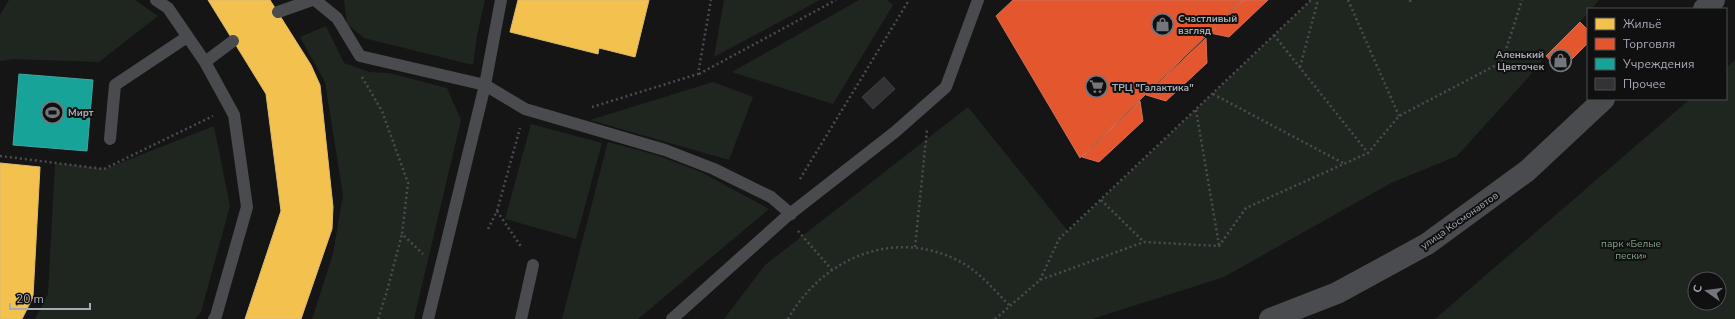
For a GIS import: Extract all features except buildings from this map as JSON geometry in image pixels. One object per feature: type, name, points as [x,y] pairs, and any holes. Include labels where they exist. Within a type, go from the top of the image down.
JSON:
[{"type":"street","points":[[1705,8],[1714,0]]},
{"type":"street","name":"улица Космонавтов","points":[[1270,319],[1337,293],[1427,244],[1527,171],[1603,100]]},
{"type":"lane","points":[[156,0],[168,8],[205,62],[234,115],[247,207],[214,319]]},
{"type":"lane","points":[[278,12],[312,0]]},
{"type":"lane","points":[[315,0],[337,18],[360,56],[485,85],[525,109],[665,150],[714,169],[771,197],[787,210]]},
{"type":"lane","points":[[428,319],[485,85],[501,0]]},
{"type":"lane","points":[[672,319],[787,210],[895,132],[946,87],[978,0]]},
{"type":"lane","points":[[110,139],[115,85],[187,37]]},
{"type":"lane","points":[[205,62],[233,40]]},
{"type":"lane","points":[[520,319],[533,265]]},
{"type":"path","points":[[698,74],[711,0]]},
{"type":"path","points":[[557,118],[698,74],[836,0]]},
{"type":"path","points":[[787,210],[909,0]]},
{"type":"path","points":[[1040,280],[1059,239],[1311,0]]},
{"type":"path","points":[[1299,68],[1318,0]]},
{"type":"path","points":[[1348,0],[1399,116]]},
{"type":"path","points":[[1410,0],[1412,4]]},
{"type":"path","points":[[1219,246],[1246,208],[1368,153],[1399,116],[1502,62],[1522,0]]},
{"type":"path","points":[[1274,35],[1368,153]]},
{"type":"path","points":[[358,72],[382,111],[408,183],[402,234],[387,292],[378,319]]},
{"type":"path","points":[[1213,94],[1344,164]]},
{"type":"path","points":[[488,229],[497,211],[525,109]]},
{"type":"path","points":[[1196,110],[1219,246]]},
{"type":"path","points":[[915,247],[927,128]]},
{"type":"path","points":[[1101,200],[1144,242]]},
{"type":"path","points":[[497,211],[533,265]]},
{"type":"path","points":[[402,234],[439,269]]},
{"type":"path","points":[[803,236],[832,270]]},
{"type":"path","points":[[995,319],[1040,280],[1144,242],[1219,246]]},
{"type":"path","points":[[788,319],[798,302],[814,285],[832,270],[849,259],[886,247],[915,247],[936,252],[957,260],[977,274],[1010,306]]},
{"type":"green space","points":[[9,0],[135,0],[158,16],[99,62],[13,59],[0,61],[0,15]]},
{"type":"green space","points":[[344,0],[485,0],[477,35],[473,65],[364,38],[347,24]]},
{"type":"green space","points":[[724,0],[820,0],[714,57]]},
{"type":"green space","points":[[859,0],[887,0],[893,5],[833,104],[732,72]]},
{"type":"green space","points":[[1311,0],[1599,0],[1592,8],[1587,8],[1587,14],[1546,56],[1457,156],[1391,183],[1224,277],[1092,319],[724,319],[765,265],[968,107],[1068,231]]},
{"type":"green space","points":[[326,26],[344,63],[369,72],[389,73],[447,88],[461,120],[414,319],[312,319],[333,254],[343,195],[325,82],[300,37]]},
{"type":"green space","name":"парк «Белые пески»","points":[[1735,60],[1735,319],[1435,319],[1689,100],[1727,100],[1727,67]]},
{"type":"green space","points":[[713,82],[753,97],[729,160],[590,120]]},
{"type":"green space","points":[[531,124],[602,143],[576,239],[505,219]]},
{"type":"green space","points":[[214,126],[230,206],[201,312],[195,319],[35,319],[48,294],[55,163],[105,169]]},
{"type":"green space","points":[[608,142],[656,155],[701,172],[769,209],[638,319],[562,319]]},
{"type":"place","name":"Счастливый взгляд","points":[[1162,24]]},
{"type":"place","name":"Аленький Цветочек","points":[[1560,60]]},
{"type":"place","name":"ТРЦ \"Галактика\"","points":[[1096,87]]},
{"type":"place","name":"Мирт","points":[[53,112]]}]
